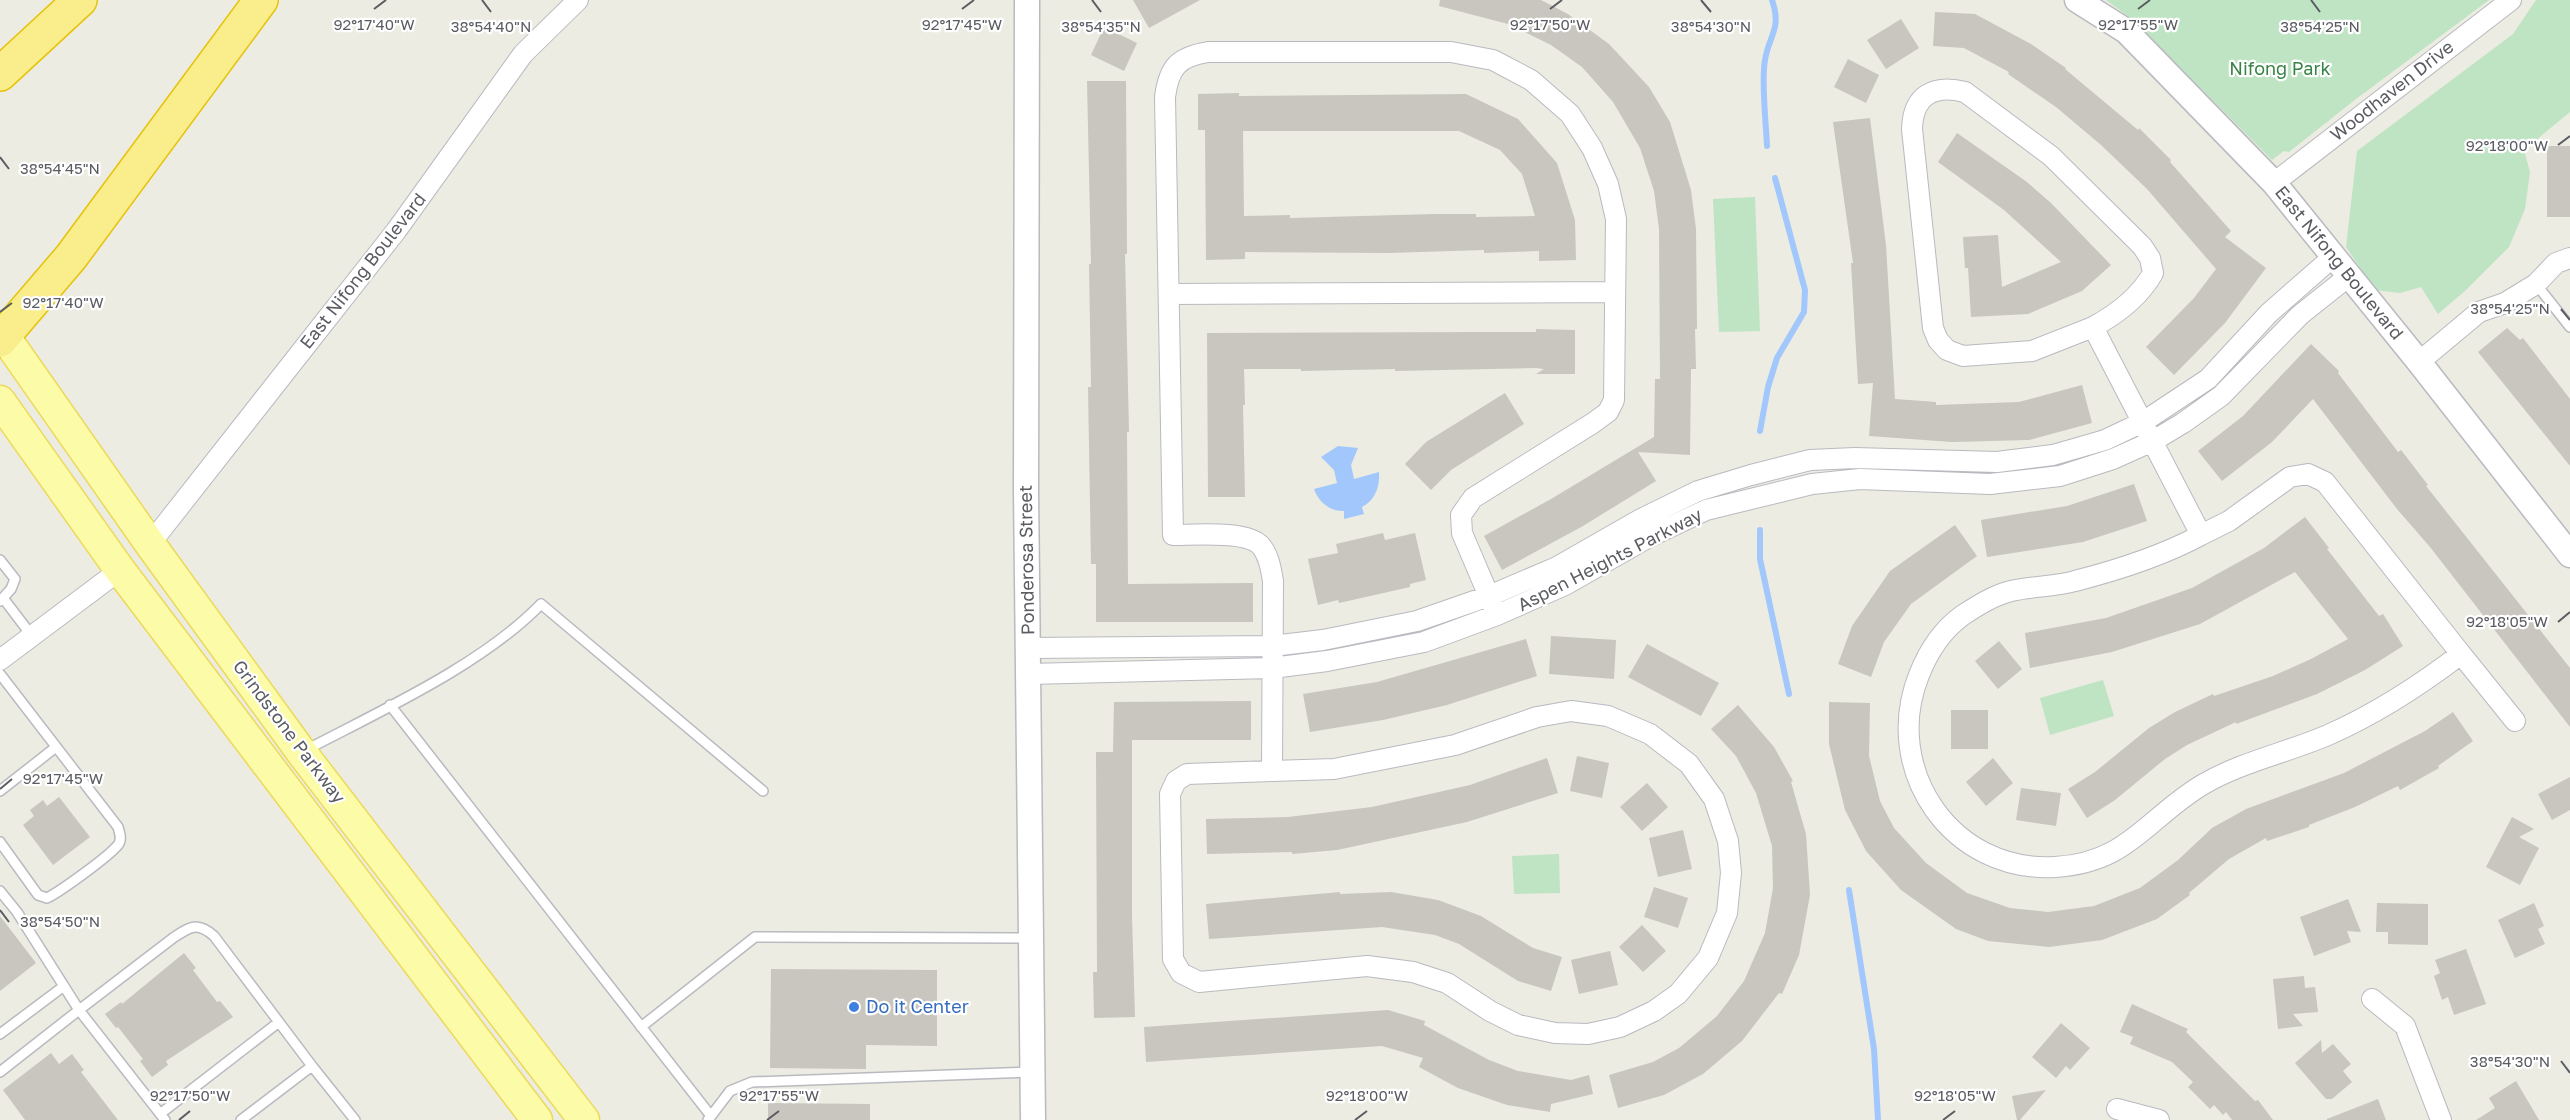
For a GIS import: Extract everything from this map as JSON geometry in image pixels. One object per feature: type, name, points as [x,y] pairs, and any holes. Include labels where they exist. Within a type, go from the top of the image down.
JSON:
[{"type":"highway","points":[[0,74],[80,0]]},
{"type":"highway","points":[[2,335],[71,258],[261,0]]},
{"type":"main road","name":"Grindstone Parkway","points":[[2,335],[302,753],[584,1120]]},
{"type":"main road","name":"Grindstone Parkway","points":[[0,401],[120,570],[537,1120]]},
{"type":"main road","points":[[37,451],[65,465],[76,474],[109,518],[129,540],[135,544],[150,544]]},
{"type":"main road","points":[[120,570],[132,561],[140,562],[214,656],[246,675]]},
{"type":"street","name":"East Nifong Boulevard","points":[[150,544],[396,231],[524,54],[578,0]]},
{"type":"street","name":"Ponderosa Street","points":[[1027,0],[1028,674],[1033,1120]]},
{"type":"street","name":"East Nifong Boulevard","points":[[2077,0],[2126,31],[2274,183],[2419,362],[2570,555]]},
{"type":"street","name":"Woodhaven Drive","points":[[2274,183],[2511,0]]},
{"type":"street","points":[[1272,771],[1273,581],[1270,563],[1260,544],[1244,537],[1173,535],[1166,97],[1168,79],[1176,64],[1189,55],[1208,52],[1451,52],[1493,60],[1531,80],[1570,114],[1592,148],[1608,184],[1616,219],[1614,292],[1616,384],[1614,400],[1608,412],[1593,423],[1473,498],[1461,515],[1462,533],[1497,615]]},
{"type":"street","points":[[1949,87],[1965,92],[2051,156],[2142,246],[2150,258],[2153,273],[2144,290],[2113,316],[2093,327],[2032,351],[1963,356],[1947,350],[1938,340],[1933,328],[1912,129],[1912,114],[1920,101],[1934,90],[1949,87]]},
{"type":"street","name":"Aspen Heights Parkway","points":[[1028,648],[1149,649],[1272,646],[1323,640],[1417,621],[1489,597],[1557,567],[1641,519],[1698,490],[1751,474],[1810,460],[1855,458],[1997,462],[2053,455],[2105,440],[2143,422],[2208,379],[2240,348],[2269,314],[2333,257]]},
{"type":"street","points":[[2419,362],[2479,312],[2505,303],[2536,284],[2556,263],[2570,258]]},
{"type":"street","name":"Aspen Heights Parkway","points":[[1028,674],[1272,668],[1327,661],[1424,642],[1497,615],[1565,585],[1649,537],[1706,510],[1812,484],[1860,479],[1990,484],[2060,476],[2113,459],[2152,441],[2183,423],[2221,396],[2300,315],[2349,276]]},
{"type":"street","points":[[1170,294],[1614,292]]},
{"type":"street","points":[[2093,327],[2201,535]]},
{"type":"street","points":[[2255,330],[2271,345]]},
{"type":"street","points":[[2462,654],[2389,704],[2327,735],[2232,770],[2202,785],[2168,809],[2125,847],[2090,863],[2052,867],[2008,863],[1972,847],[1947,826],[1927,799],[1911,762],[1908,719],[1914,687],[1925,660],[1939,638],[1960,617],[1986,601],[2009,591],[2073,582],[2171,551],[2229,521],[2290,477],[2308,474],[2325,482],[2462,654],[2515,721]]},
{"type":"street","points":[[0,660],[120,570]]},
{"type":"street","points":[[1571,711],[1608,716],[1650,734],[1689,764],[1714,799],[1728,841],[1731,873],[1727,913],[1708,958],[1678,994],[1654,1011],[1620,1027],[1588,1034],[1556,1033],[1518,1025],[1490,1011],[1447,983],[1413,972],[1367,966],[1199,982],[1181,972],[1173,959],[1170,794],[1176,782],[1187,774],[1272,771],[1334,769],[1455,745],[1537,717],[1571,711]]},
{"type":"street","points":[[2372,999],[2405,1026],[2441,1120]]},
{"type":"street","points":[[2117,1109],[2159,1120]]},
{"type":"lane","points":[[2536,284],[2570,327]]},
{"type":"lane","points":[[0,560],[15,579],[11,589],[2,600],[32,637]]},
{"type":"lane","points":[[302,753],[449,673],[520,626],[542,604],[764,791]]},
{"type":"lane","points":[[0,674],[118,827],[121,839],[113,849],[47,898],[38,895],[0,843]]},
{"type":"lane","points":[[390,705],[641,1027],[709,1118],[730,1091],[752,1082],[1032,1072]]},
{"type":"lane","points":[[0,791],[56,747]]},
{"type":"lane","points":[[0,891],[79,1010],[162,1117],[279,1022]]},
{"type":"lane","points":[[0,1072],[173,938],[188,928],[206,928],[355,1120]]},
{"type":"lane","points":[[641,1027],[755,937],[1031,938]]},
{"type":"lane","points":[[0,1034],[64,986]]},
{"type":"lane","points":[[241,1120],[312,1066]]},
{"type":"green space","name":"Nifong Park","points":[[2106,0],[2489,0],[2289,152],[2284,151],[2272,160],[2132,19]]},
{"type":"green space","points":[[2536,0],[2570,0],[2570,112],[2524,150],[2530,172],[2525,209],[2509,247],[2438,314],[2421,287],[2400,293],[2375,290],[2346,247],[2357,151],[2513,34]]},
{"type":"green space","points":[[1755,197],[1760,331],[1719,332],[1713,199]]},
{"type":"green space","points":[[2103,680],[2114,716],[2050,735],[2040,698]]},
{"type":"green space","points":[[1559,854],[1560,893],[1514,894],[1512,856]]},
{"type":"water","points":[[1338,446],[1358,448],[1351,465],[1354,479],[1379,472],[1376,493],[1362,507],[1364,514],[1344,519],[1344,511],[1334,510],[1325,505],[1318,498],[1314,489],[1337,483],[1334,470],[1321,457]]},
{"type":"building","points":[[1133,0],[1200,0],[1149,28]]},
{"type":"building","points":[[1440,0],[1541,0],[1568,14],[1609,44],[1649,87],[1670,122],[1691,190],[1696,229],[1696,369],[1691,369],[1690,455],[1638,452],[1656,481],[1583,526],[1502,570],[1484,536],[1654,437],[1655,379],[1660,379],[1659,229],[1654,191],[1640,148],[1613,102],[1582,67],[1551,45],[1508,24],[1439,6]]},
{"type":"building","points":[[1935,12],[1975,14],[2031,44],[2066,68],[2138,130],[2139,128],[2171,160],[2170,162],[2231,231],[2225,237],[2266,268],[2225,323],[2174,375],[2146,347],[2194,298],[2216,269],[2147,189],[2101,145],[2056,107],[2008,74],[2009,72],[1964,48],[1933,46]]},
{"type":"building","points":[[1901,19],[1919,48],[1886,69],[1867,40]]},
{"type":"building","points":[[1104,27],[1137,43],[1124,71],[1091,55]]},
{"type":"building","points":[[1848,59],[1879,75],[1866,103],[1834,87]]},
{"type":"building","points":[[1087,81],[1126,81],[1128,584],[1253,583],[1253,622],[1096,622],[1096,564],[1091,564],[1088,387],[1091,387],[1089,264],[1091,264]]},
{"type":"building","points":[[1239,93],[1239,96],[1466,94],[1518,119],[1557,163],[1575,220],[1576,260],[1539,261],[1539,251],[1484,253],[1484,250],[1389,253],[1245,252],[1245,259],[1206,260],[1205,130],[1198,130],[1198,94]],"holes":[[[1243,131],[1459,131],[1500,150],[1522,174],[1535,216],[1476,217],[1476,214],[1290,218],[1290,215],[1244,216]]]},
{"type":"building","points":[[1870,118],[1886,245],[1895,399],[1936,402],[1936,405],[2019,402],[2082,385],[2092,423],[2029,440],[1952,442],[1869,436],[1873,383],[1858,384],[1851,263],[1853,263],[1833,122]]},
{"type":"building","points":[[1957,133],[2027,182],[2051,203],[2111,265],[2082,291],[2028,314],[1971,317],[1968,268],[1965,268],[1963,237],[1998,235],[2002,287],[2061,262],[2004,210],[1938,162]]},
{"type":"building","points":[[2547,146],[2570,146],[2570,217],[2547,217]]},
{"type":"building","points":[[2507,328],[2520,340],[2523,338],[2570,399],[2570,466],[2478,352]]},
{"type":"building","points":[[1536,329],[1575,330],[1575,374],[1536,374],[1544,369],[1536,368],[1395,371],[1395,369],[1301,371],[1301,369],[1244,369],[1245,497],[1208,497],[1207,333],[1536,332]]},
{"type":"building","points":[[2311,344],[2339,371],[2338,373],[2398,452],[2401,450],[2428,485],[2426,486],[2570,668],[2570,727],[2313,399],[2272,442],[2222,481],[2198,451],[2243,416]]},
{"type":"building","points":[[1505,393],[1524,424],[1451,470],[1431,490],[1405,464],[1426,442]]},
{"type":"building","points":[[2134,484],[2147,521],[2083,542],[1987,557],[1981,520],[2067,506]]},
{"type":"building","points":[[2305,517],[2379,616],[2383,614],[2403,646],[2365,670],[2317,694],[2236,724],[2236,722],[2187,745],[2165,759],[2115,800],[2087,818],[2068,789],[2095,772],[2149,728],[2175,712],[2213,694],[2214,696],[2273,676],[2348,639],[2295,572],[2200,624],[2112,652],[2030,668],[2025,633],[2106,618],[2192,588],[2264,548]]},
{"type":"building","points":[[1955,525],[1977,556],[1911,604],[1884,642],[1871,677],[1838,664],[1852,626],[1890,571]]},
{"type":"building","points":[[1383,533],[1385,540],[1415,533],[1426,580],[1410,584],[1410,587],[1339,603],[1338,600],[1318,605],[1308,559],[1338,553],[1336,544]]},
{"type":"building","points":[[1551,636],[1616,640],[1614,679],[1549,674]]},
{"type":"building","points":[[1526,639],[1537,676],[1447,705],[1383,720],[1310,732],[1303,694],[1377,682]]},
{"type":"building","points":[[1999,641],[2022,669],[1998,689],[1975,661]]},
{"type":"building","points":[[1647,644],[1719,683],[1701,716],[1628,677]]},
{"type":"building","points":[[1251,701],[1251,740],[1132,740],[1132,915],[1135,1017],[1094,1018],[1093,972],[1097,972],[1096,752],[1113,752],[1114,702]]},
{"type":"building","points":[[1829,702],[1870,703],[1869,756],[1880,801],[1894,828],[1926,863],[1967,893],[2010,908],[2048,912],[2094,906],[2140,888],[2178,860],[2212,828],[2246,809],[2344,773],[2425,731],[2453,712],[2473,741],[2438,766],[2439,768],[2400,790],[2398,786],[2355,807],[2309,825],[2309,827],[2267,841],[2266,838],[2229,859],[2189,893],[2190,895],[2157,919],[2102,940],[2049,947],[1988,941],[1956,929],[1901,890],[1866,851],[1845,810],[1829,744]]},
{"type":"building","points":[[1738,705],[1774,747],[1793,781],[1791,782],[1806,834],[1810,895],[1799,955],[1782,994],[1779,993],[1742,1041],[1703,1074],[1664,1095],[1618,1108],[1609,1075],[1653,1062],[1679,1048],[1717,1016],[1744,981],[1765,933],[1773,888],[1772,846],[1756,793],[1736,756],[1711,729]]},
{"type":"building","points":[[1951,710],[1988,710],[1988,749],[1951,749]]},
{"type":"building","points":[[1577,756],[1609,763],[1602,798],[1570,791]]},
{"type":"building","points":[[1547,758],[1558,793],[1467,822],[1337,850],[1292,854],[1292,852],[1207,854],[1206,819],[1288,817],[1372,807],[1470,785]]},
{"type":"building","points":[[1993,758],[2013,783],[1986,806],[1966,782]]},
{"type":"building","points":[[2570,777],[2570,810],[2552,820],[2538,794]]},
{"type":"building","points":[[1647,783],[1668,807],[1642,831],[1620,807]]},
{"type":"building","points":[[2021,788],[2061,793],[2056,826],[2016,820]]},
{"type":"building","points":[[59,797],[90,837],[53,865],[23,825],[34,816],[30,810],[43,800],[47,806]]},
{"type":"building","points":[[2512,817],[2534,829],[2519,837],[2539,848],[2520,885],[2486,867]]},
{"type":"building","points":[[1683,830],[1692,869],[1658,877],[1649,838]]},
{"type":"building","points":[[1654,887],[1688,898],[1678,928],[1644,917]]},
{"type":"building","points":[[1340,892],[1340,894],[1391,892],[1438,900],[1481,916],[1533,948],[1562,957],[1551,991],[1518,981],[1459,944],[1435,935],[1382,927],[1209,939],[1206,904]]},
{"type":"building","points":[[2348,899],[2361,932],[2347,931],[2351,942],[2314,956],[2300,917]]},
{"type":"building","points":[[2377,903],[2428,904],[2428,945],[2388,944],[2388,932],[2376,932]]},
{"type":"building","points":[[2534,903],[2544,926],[2538,929],[2545,944],[2515,958],[2498,920]]},
{"type":"building","points":[[0,916],[36,963],[0,991]]},
{"type":"building","points":[[1642,925],[1666,951],[1643,972],[1619,947]]},
{"type":"building","points":[[2466,949],[2486,1004],[2454,1015],[2448,997],[2442,1000],[2434,976],[2440,973],[2435,960]]},
{"type":"building","points":[[1610,951],[1618,985],[1579,994],[1571,960]]},
{"type":"building","points":[[184,953],[196,968],[193,970],[217,1002],[220,1001],[233,1017],[166,1061],[168,1065],[152,1077],[140,1061],[143,1059],[105,1014],[121,1002],[122,1004]]},
{"type":"building","name":"Do it Center","points":[[771,969],[937,970],[937,1046],[866,1045],[866,1069],[770,1068]]},
{"type":"building","points":[[2304,976],[2305,988],[2315,987],[2318,1012],[2293,1014],[2303,1026],[2278,1029],[2273,979]]},
{"type":"building","points":[[2132,1004],[2188,1029],[2186,1032],[2255,1101],[2258,1100],[2273,1120],[2232,1120],[2226,1112],[2223,1115],[2214,1105],[2210,1109],[2188,1087],[2193,1082],[2172,1062],[2130,1044],[2133,1037],[2120,1032]]},
{"type":"building","points":[[1388,1010],[1425,1021],[1424,1025],[1489,1060],[1518,1071],[1571,1080],[1589,1075],[1593,1094],[1551,1104],[1550,1112],[1507,1105],[1458,1088],[1419,1067],[1423,1058],[1382,1046],[1146,1062],[1144,1027]]},
{"type":"building","points":[[2061,1023],[2090,1048],[2070,1070],[2066,1066],[2056,1078],[2032,1057]]},
{"type":"building","points":[[2321,1040],[2322,1053],[2333,1044],[2351,1064],[2343,1071],[2352,1082],[2332,1099],[2326,1099],[2295,1063]]},
{"type":"building","points":[[51,1053],[59,1064],[72,1054],[84,1070],[81,1072],[118,1120],[25,1120],[3,1090]]},
{"type":"building","points":[[2516,1081],[2539,1120],[2476,1120],[2495,1108],[2489,1098]]},
{"type":"building","points":[[2046,1090],[2020,1120],[2017,1120],[2012,1096]]},
{"type":"building","points":[[2378,1099],[2386,1120],[2327,1120],[2327,1119]]},
{"type":"building","points":[[768,1103],[870,1104],[870,1120],[768,1120]]},
{"type":"waterway","points":[[1767,146],[1763,79],[1767,51],[1776,18],[1772,0]]},
{"type":"waterway","points":[[1760,431],[1768,387],[1777,358],[1804,312],[1805,290],[1775,178]]},
{"type":"waterway","points":[[1760,530],[1760,559],[1789,694]]},
{"type":"waterway","points":[[1849,890],[1874,1049],[1878,1120]]},
{"type":"place","name":"Do it Center","points":[[854,1007]]}]
